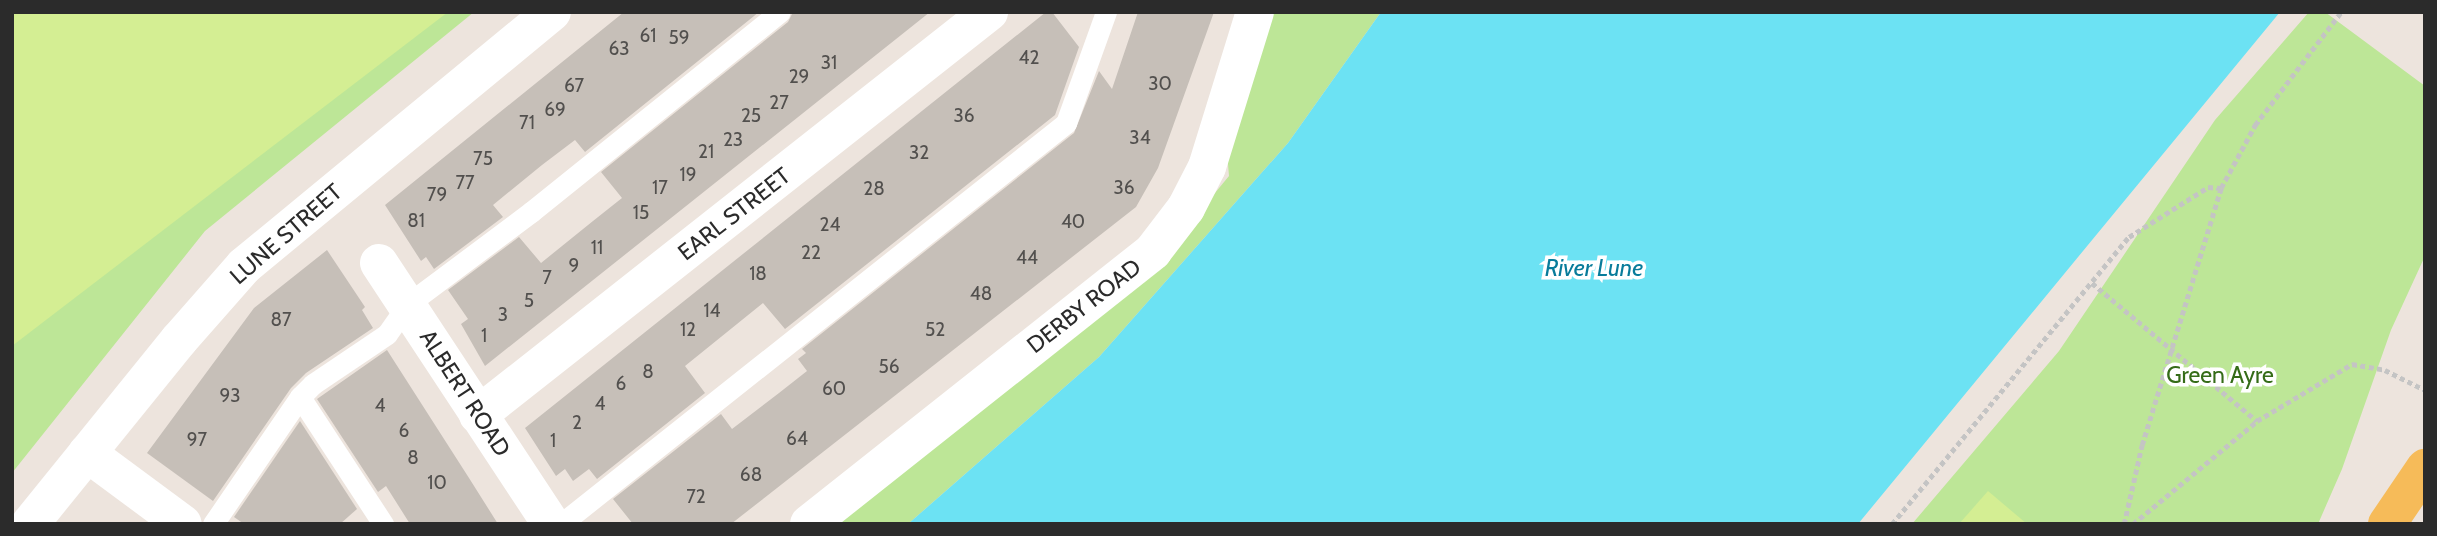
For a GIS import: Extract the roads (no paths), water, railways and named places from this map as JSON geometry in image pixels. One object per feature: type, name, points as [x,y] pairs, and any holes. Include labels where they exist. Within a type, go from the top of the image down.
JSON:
[{"type":"main road","points":[[2387,524],[2425,468]]},
{"type":"street","name":"LUNE STREET","points":[[30,524],[244,266],[552,12]]},
{"type":"street","name":"EARL STREET","points":[[478,415],[989,12]]},
{"type":"street","name":"DERBY ROAD","points":[[808,524],[1153,251],[1186,208],[1207,167],[1255,12]]},
{"type":"street","name":"ALBERT ROAD","points":[[379,263],[551,524]]},
{"type":"street","points":[[87,453],[183,524]]},
{"type":"lane","points":[[213,524],[300,397],[313,384],[387,334],[408,304],[531,212],[780,12]]},
{"type":"lane","points":[[561,524],[1066,123],[1106,12]]},
{"type":"lane","points":[[300,397],[383,524]]},
{"type":"water","name":"River Lune","points":[[1381,12],[2280,12],[1858,524],[908,524],[1099,357],[1288,143]]},
{"type":"park label","name":"Green Ayre","points":[[2220,375]]}]
